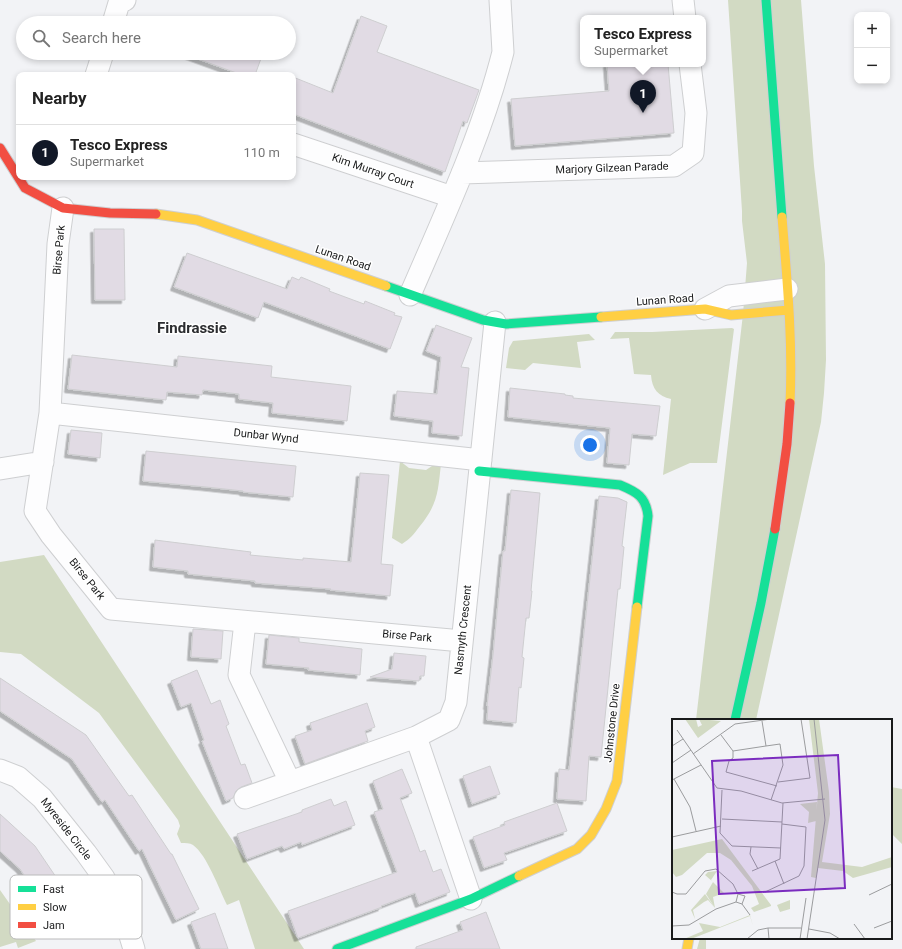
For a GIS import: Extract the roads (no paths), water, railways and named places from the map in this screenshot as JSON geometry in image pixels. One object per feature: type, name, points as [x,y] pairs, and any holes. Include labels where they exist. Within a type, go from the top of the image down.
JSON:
[{"type":"street","points":[[115,16],[119,3],[125,0]]},
{"type":"street","points":[[410,295],[462,173],[504,52],[500,0]]},
{"type":"street","points":[[682,0],[684,15]]},
{"type":"street","points":[[735,719],[774,532],[786,461],[790,403],[791,332],[766,0]]},
{"type":"street","points":[[97,72],[101,60]]},
{"type":"street","name":"Marjory Gilzean Parade","points":[[462,173],[674,166],[693,153],[696,113],[690,67]]},
{"type":"street","name":"Kim Murray Court","points":[[296,145],[452,197]]},
{"type":"street","name":"Lunan Road","points":[[0,148],[16,174]]},
{"type":"street","name":"Lunan Road","points":[[20,180],[25,188],[63,208],[110,213],[158,214],[197,220],[483,320],[506,324],[705,309],[731,315],[789,310]]},
{"type":"street","name":"Birse Park","points":[[63,208],[58,244],[50,413],[35,511],[51,535],[111,609],[462,641]]},
{"type":"street","points":[[705,309],[730,296],[787,289]]},
{"type":"street","name":"Nasmyth Crescent","points":[[244,798],[416,737],[449,720],[456,702],[495,322]]},
{"type":"street","name":"Dunbar Wynd","points":[[50,413],[480,466]]},
{"type":"street","points":[[0,469],[43,462]]},
{"type":"street","name":"Johnstone Drive","points":[[337,949],[471,899],[577,849],[590,837],[608,806],[617,781],[648,516],[646,503],[642,497],[632,490],[620,486],[480,466]]},
{"type":"street","points":[[245,622],[239,675],[290,782]]},
{"type":"street","points":[[416,737],[471,899]]},
{"type":"street","name":"Myreside Circle","points":[[0,770],[18,777],[42,798],[102,875]]},
{"type":"street","name":"Myreside Circle","points":[[131,939],[134,949]]},
{"type":"street","points":[[687,949],[689,939]]},
{"type":"place","name":"Tesco Express","points":[[643,113]]},
{"type":"district","name":"Findrassie","points":[[192,328]]}]
